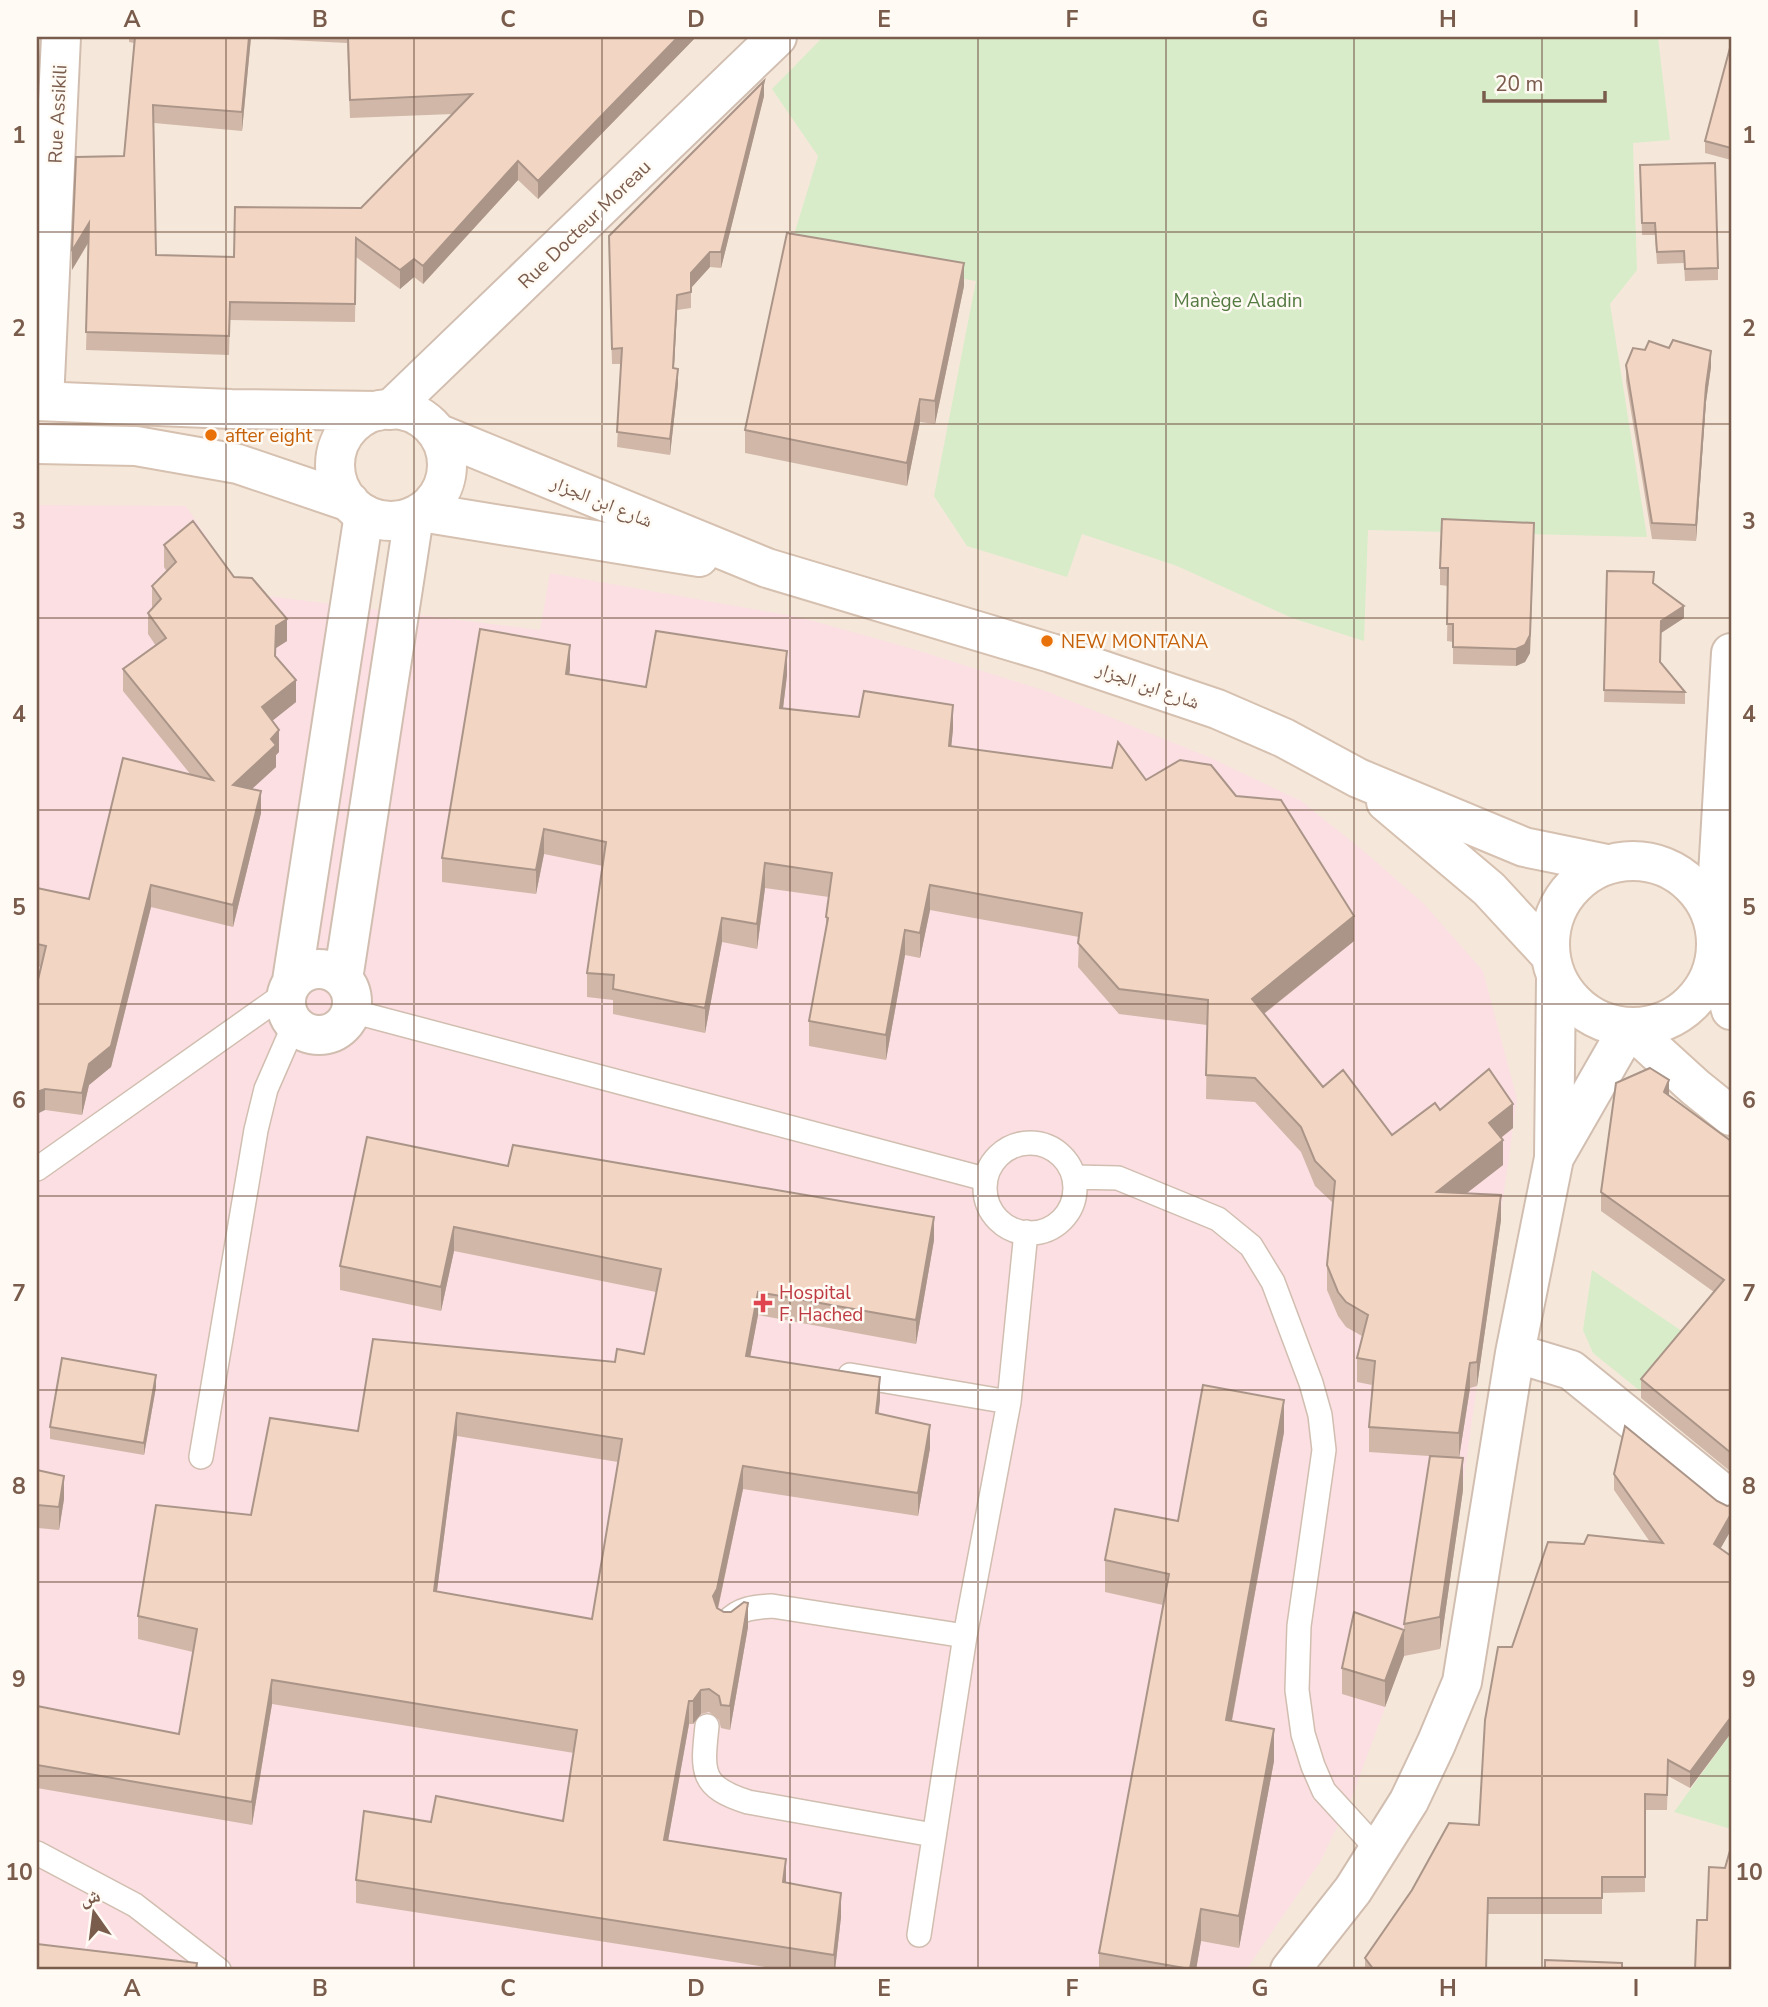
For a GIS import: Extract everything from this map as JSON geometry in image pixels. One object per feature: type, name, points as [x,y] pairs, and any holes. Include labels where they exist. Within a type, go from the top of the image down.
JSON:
[{"type":"street","name":"Rue Assikili","points":[[40,401],[61,37]]},
{"type":"street","name":"Rue Docteur Moreau","points":[[384,410],[777,37]]},
{"type":"street","points":[[37,444],[136,446],[225,462],[389,520],[402,520],[418,514],[439,494],[447,470],[443,444],[437,433],[415,415],[401,410],[231,408],[40,401]]},
{"type":"street","points":[[357,508],[341,491],[336,477],[338,449],[353,424],[384,410]]},
{"type":"street","name":"شارع ابن الجزار","points":[[437,433],[767,568],[1051,653],[1217,709],[1284,738],[1358,778],[1524,846],[1606,864]]},
{"type":"street","points":[[357,508],[291,1000],[309,1034],[323,1035],[335,1031],[345,1022],[418,514]]},
{"type":"street","name":"شارع ابن الجزار","points":[[418,514],[767,568]]},
{"type":"street","points":[[1553,967],[1569,997],[1585,1012],[1606,1023],[1629,1027],[1652,1026],[1675,1016],[1694,1001],[1708,981],[1716,942],[1731,653]]},
{"type":"street","name":"شارع ابن الجزار","points":[[1358,778],[1489,889],[1553,967]]},
{"type":"street","points":[[1290,1970],[1353,1890],[1409,1801],[1462,1682],[1515,1353],[1554,1158],[1551,926],[1562,900],[1581,878],[1606,864],[1630,860],[1653,862],[1675,871],[1693,886],[1707,904],[1731,1010]]},
{"type":"street","points":[[291,1000],[302,973],[315,969],[328,970],[347,995]]},
{"type":"street","points":[[1629,1027],[1731,1116]]},
{"type":"street","points":[[1554,1158],[1629,1027]]},
{"type":"street","points":[[1515,1353],[1571,1370],[1731,1500]]},
{"type":"lane","points":[[347,995],[985,1179]]},
{"type":"lane","points":[[37,1169],[291,1000]]},
{"type":"lane","points":[[201,1457],[256,1130],[291,1000]]},
{"type":"lane","points":[[1028,1142],[1044,1144],[1057,1152],[1068,1163],[1074,1177],[1075,1191],[1064,1217],[1040,1232],[1026,1233],[1005,1225],[989,1208],[985,1194],[985,1179],[990,1165],[1000,1153],[1013,1145],[1028,1142]]},
{"type":"lane","points":[[1074,1177],[1118,1178],[1218,1219],[1251,1246],[1272,1282],[1311,1384],[1320,1415],[1324,1450],[1299,1626],[1297,1690],[1303,1734],[1324,1791],[1378,1850]]},
{"type":"lane","points":[[919,1935],[965,1636],[1009,1402],[1026,1233]]},
{"type":"lane","points":[[822,1371],[1009,1402]]},
{"type":"lane","points":[[727,1622],[734,1614],[744,1609],[772,1606],[965,1636]]},
{"type":"lane","points":[[707,1726],[705,1766],[709,1781],[719,1792],[747,1802],[933,1835]]},
{"type":"lane","points":[[37,1853],[135,1905],[219,1970]]},
{"type":"shaded area","points":[[37,37],[1731,37],[1731,1970],[37,1970]]},
{"type":"shaded area","name":"Hospital F. Hached","points":[[37,505],[186,506],[244,593],[540,630],[550,573],[803,618],[1046,691],[1211,758],[1301,801],[1424,904],[1483,971],[1517,1099],[1440,1649],[1404,1656],[1352,1797],[1320,1862],[1246,1970],[37,1970]]},
{"type":"green space","name":"Manège Aladin","points":[[823,37],[1658,37],[1670,140],[1633,143],[1637,270],[1610,304],[1647,537],[1368,530],[1364,641],[1292,618],[1177,566],[1082,534],[1067,577],[967,546],[934,496],[976,281],[790,248],[818,156],[772,89]]},
{"type":"green space","points":[[1592,1270],[1692,1338],[1644,1394],[1593,1353],[1583,1330]]},
{"type":"green space","points":[[1731,1733],[1731,1829],[1674,1812]]},
{"type":"building","points":[[135,37],[249,37],[242,112],[153,105],[156,255],[234,257],[235,207],[361,208],[472,94],[350,100],[348,37],[678,37],[538,181],[518,161],[423,266],[414,259],[400,270],[356,238],[355,304],[230,302],[229,336],[86,332],[89,223],[72,251],[76,157],[124,156]]},
{"type":"building","points":[[1731,44],[1731,148],[1705,141]]},
{"type":"building","points":[[764,81],[721,252],[710,252],[691,273],[691,292],[677,295],[673,368],[678,369],[670,439],[617,432],[622,348],[612,349],[609,236]]},
{"type":"building","points":[[1715,163],[1718,268],[1685,269],[1684,251],[1657,252],[1655,223],[1642,223],[1640,165]]},
{"type":"building","points":[[787,233],[964,263],[935,401],[920,399],[907,463],[745,430]]},
{"type":"building","points":[[1673,340],[1711,351],[1696,525],[1652,523],[1626,365],[1633,348],[1645,350],[1649,341],[1669,348]]},
{"type":"building","points":[[1442,519],[1534,523],[1530,635],[1525,645],[1516,649],[1453,647],[1453,624],[1447,624],[1448,568],[1440,568]]},
{"type":"building","points":[[193,521],[234,577],[252,578],[287,619],[276,626],[275,656],[296,680],[262,707],[279,730],[271,739],[276,745],[233,785],[261,791],[233,905],[151,885],[111,1046],[89,1064],[82,1093],[45,1089],[37,1092],[37,984],[46,946],[37,944],[37,888],[89,899],[123,758],[213,780],[123,669],[166,638],[148,613],[161,599],[152,586],[176,562],[164,545]]},
{"type":"building","points":[[1607,571],[1654,572],[1653,583],[1684,606],[1661,621],[1660,662],[1685,692],[1604,690]]},
{"type":"building","points":[[480,629],[570,645],[566,674],[646,687],[656,631],[787,651],[780,708],[859,717],[864,691],[953,705],[949,746],[1112,768],[1118,742],[1146,780],[1180,760],[1211,765],[1236,796],[1281,800],[1354,916],[1252,999],[1323,1087],[1343,1070],[1392,1135],[1435,1103],[1440,1110],[1489,1069],[1513,1104],[1489,1123],[1503,1140],[1437,1192],[1501,1195],[1477,1362],[1470,1363],[1459,1433],[1369,1427],[1375,1361],[1357,1358],[1368,1315],[1346,1302],[1338,1292],[1327,1265],[1335,1181],[1315,1161],[1301,1127],[1255,1078],[1206,1075],[1208,1000],[1119,989],[1078,943],[1082,913],[930,885],[920,933],[905,930],[886,1035],[809,1021],[828,918],[832,873],[765,863],[757,924],[722,918],[705,1008],[613,989],[614,975],[587,973],[606,842],[544,829],[536,870],[442,858]]},
{"type":"building","points":[[1650,1068],[1669,1080],[1664,1092],[1731,1141],[1731,1453],[1641,1379],[1724,1280],[1601,1192],[1616,1083]]},
{"type":"building","points":[[367,1137],[508,1166],[513,1145],[934,1217],[916,1320],[758,1292],[746,1356],[880,1377],[876,1413],[930,1425],[918,1493],[743,1466],[717,1589],[713,1596],[717,1608],[724,1612],[731,1612],[744,1602],[748,1603],[730,1706],[721,1705],[719,1696],[709,1689],[701,1690],[693,1701],[689,1701],[664,1840],[786,1859],[783,1882],[841,1893],[834,1955],[356,1880],[364,1811],[431,1822],[436,1796],[563,1821],[577,1730],[272,1680],[252,1802],[37,1765],[37,1706],[179,1734],[197,1629],[138,1616],[156,1505],[251,1515],[270,1418],[358,1431],[373,1339],[615,1362],[617,1349],[644,1354],[661,1269],[454,1227],[441,1287],[340,1266]],"holes":[[[457,1413],[622,1439],[592,1619],[434,1591]]]},
{"type":"building","points":[[62,1358],[156,1375],[144,1443],[50,1427]]},
{"type":"building","points":[[1203,1385],[1284,1400],[1226,1720],[1274,1729],[1239,1916],[1201,1909],[1190,1969],[1099,1953],[1169,1574],[1105,1560],[1115,1509],[1178,1521]]},
{"type":"building","points":[[1625,1426],[1717,1501],[1731,1505],[1731,1514],[1714,1544],[1731,1556],[1731,1717],[1690,1772],[1668,1760],[1667,1795],[1645,1794],[1645,1877],[1602,1877],[1602,1898],[1488,1898],[1486,1970],[1374,1970],[1365,1958],[1412,1890],[1449,1823],[1479,1825],[1485,1720],[1498,1647],[1512,1647],[1548,1542],[1584,1544],[1588,1535],[1663,1543],[1614,1474]]},
{"type":"building","points":[[1430,1456],[1463,1458],[1440,1617],[1404,1624]]},
{"type":"building","points":[[37,1470],[64,1476],[59,1507],[38,1505],[37,1513]]},
{"type":"building","points":[[1354,1612],[1404,1630],[1385,1681],[1342,1668]]},
{"type":"building","points":[[1731,1847],[1731,1970],[1695,1970],[1697,1920],[1707,1920],[1709,1867],[1725,1868]]},
{"type":"building","points":[[37,1944],[197,1963],[196,1970],[37,1970]]},
{"type":"building","points":[[1545,1960],[1622,1963],[1622,1970],[1545,1970]]},
{"type":"place","name":"after eight","points":[[211,435]]},
{"type":"place","name":"NEW MONTANA","points":[[1047,641]]},
{"type":"place","name":"Hospital F. Hached","points":[[763,1303]]}]
